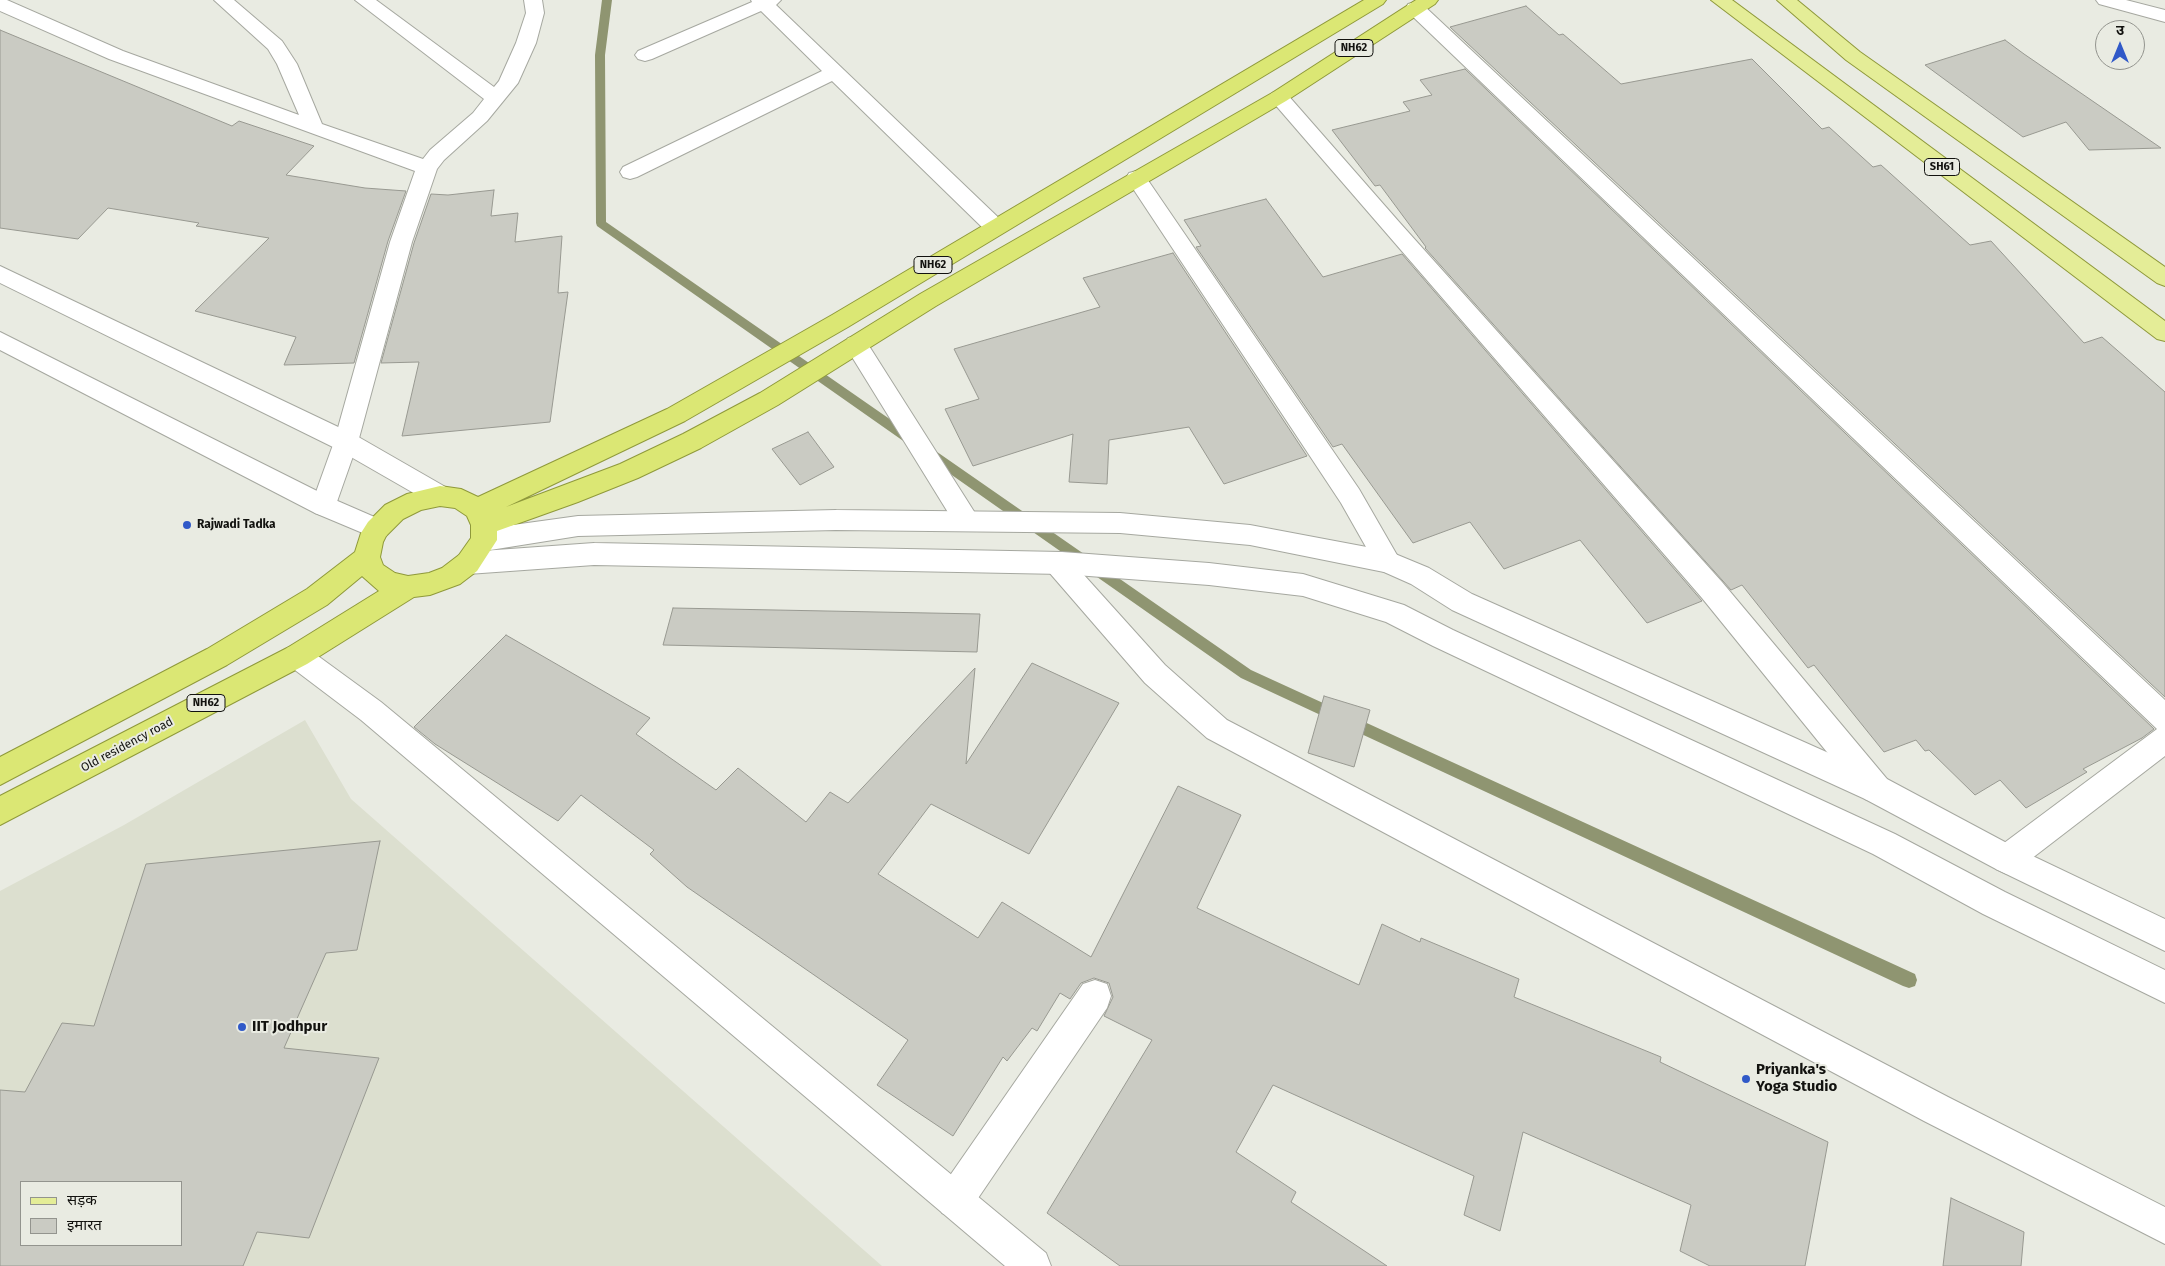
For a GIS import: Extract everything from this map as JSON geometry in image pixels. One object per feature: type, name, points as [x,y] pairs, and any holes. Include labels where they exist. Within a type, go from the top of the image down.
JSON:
[{"type":"highway","name":"NH62","points":[[0,772],[217,657],[317,597],[367,557],[373,572],[388,583],[408,587],[430,584],[451,576],[468,563],[482,525],[840,321],[995,227],[1239,84],[1372,1]]},
{"type":"highway","name":"NH62","points":[[482,525],[621,475],[692,442],[769,399],[856,344],[1136,178],[1279,97],[1422,4]]},
{"type":"highway","points":[[367,557],[370,540],[376,529],[394,512],[416,501],[440,496],[461,499],[482,525]]},
{"type":"highway","name":"Old residency road","points":[[0,811],[297,656],[408,587]]},
{"type":"main road","name":"SH61","points":[[1720,0],[2165,333]]},
{"type":"main road","points":[[1786,0],[1793,8],[1853,56],[2165,278]]},
{"type":"street","points":[[364,0],[496,98]]},
{"type":"street","points":[[324,506],[346,442],[382,309],[432,161],[480,117],[508,83],[526,43],[535,13],[533,0]]},
{"type":"street","points":[[2105,0],[2165,16]]},
{"type":"street","points":[[645,55],[765,1],[835,72],[995,227]]},
{"type":"street","points":[[236,3],[275,45],[287,64],[314,128]]},
{"type":"street","points":[[0,4],[116,55],[314,128],[432,161]]},
{"type":"street","points":[[1422,4],[2165,719]]},
{"type":"street","points":[[630,172],[835,72]]},
{"type":"street","points":[[1279,97],[1392,228],[1712,590],[1876,789]]},
{"type":"street","points":[[1136,178],[1350,496],[1388,562]]},
{"type":"street","points":[[0,274],[346,442],[440,496]]},
{"type":"street","points":[[0,340],[324,506],[376,529]]},
{"type":"street","points":[[856,344],[966,520]]},
{"type":"street","points":[[482,525],[578,526],[836,520],[1120,523],[1250,535],[1388,562],[1420,576],[1462,602],[1876,789],[2007,858],[2165,934]]},
{"type":"street","points":[[468,563],[594,554],[1060,563],[1209,574],[1303,585],[1394,613],[1884,844],[1994,903],[2165,988]]},
{"type":"street","points":[[1060,563],[1155,674],[1217,729],[1892,1086],[2165,1226]]},
{"type":"street","points":[[297,656],[370,711],[1033,1266]]},
{"type":"street","points":[[2007,858],[2165,739]]},
{"type":"street","points":[[955,1200],[1095,996]]},
{"type":"shaded area","name":"IIT Jodhpur","points":[[305,720],[351,799],[882,1266],[0,1266],[0,891],[124,825]]},
{"type":"building","points":[[1526,6],[1559,35],[1563,34],[1621,84],[1752,59],[1822,129],[1829,127],[1873,167],[1881,165],[1970,245],[1991,241],[2084,343],[2102,337],[2165,392],[2165,697],[1450,27]]},
{"type":"building","points":[[0,30],[232,126],[239,121],[314,146],[286,175],[365,188],[406,191],[388,241],[354,363],[284,365],[296,337],[195,311],[269,238],[196,226],[199,223],[108,208],[78,239],[0,228]]},
{"type":"building","points":[[2005,40],[2161,148],[2089,150],[2066,122],[2023,137],[1925,65]]},
{"type":"building","points":[[1465,69],[2154,729],[2142,738],[2083,769],[2087,772],[2026,808],[2000,780],[1975,795],[1929,750],[1925,751],[1916,740],[1884,752],[1814,665],[1808,668],[1742,585],[1731,590],[1425,248],[1380,185],[1375,186],[1332,130],[1410,111],[1403,102],[1432,95],[1420,80]]},
{"type":"building","points":[[494,190],[491,216],[518,213],[515,242],[562,236],[558,293],[568,292],[550,422],[402,436],[419,362],[381,363],[414,243],[431,194],[448,195]]},
{"type":"building","points":[[1266,199],[1323,277],[1402,254],[1702,601],[1647,623],[1580,540],[1504,569],[1470,522],[1413,543],[1342,444],[1333,447],[1196,247],[1201,246],[1184,220]]},
{"type":"building","points":[[1173,253],[1307,456],[1224,484],[1189,427],[1109,440],[1107,484],[1069,482],[1073,434],[973,466],[945,409],[979,399],[954,349],[1100,307],[1083,278]]},
{"type":"building","points":[[808,432],[834,467],[800,485],[772,449]]},
{"type":"building","points":[[673,608],[980,614],[977,652],[663,645]]},
{"type":"building","points":[[506,635],[650,718],[636,734],[716,790],[738,768],[806,822],[830,792],[848,803],[975,668],[966,764],[1032,663],[1119,703],[1029,854],[931,804],[878,874],[978,938],[1002,902],[1091,957],[1178,786],[1241,815],[1197,908],[1359,985],[1382,924],[1420,942],[1421,938],[1519,979],[1514,997],[1661,1057],[1660,1062],[1828,1142],[1805,1266],[1710,1266],[1680,1251],[1691,1205],[1523,1132],[1500,1231],[1464,1215],[1474,1176],[1273,1085],[1236,1152],[1296,1192],[1291,1202],[1387,1266],[1120,1266],[1047,1213],[1152,1040],[1104,1016],[1113,997],[1109,983],[1094,978],[1081,983],[1070,999],[1060,993],[1037,1031],[1032,1028],[1007,1061],[1003,1057],[953,1136],[877,1085],[908,1040],[687,887],[650,854],[654,850],[581,795],[558,821],[435,744],[414,727]]},
{"type":"building","points":[[1324,696],[1370,710],[1354,767],[1308,753]]},
{"type":"building","points":[[380,841],[357,950],[326,953],[284,1048],[379,1058],[309,1238],[257,1232],[243,1266],[0,1266],[0,1090],[25,1092],[62,1023],[94,1026],[146,864]]},
{"type":"building","points":[[1951,1198],[2024,1232],[2021,1266],[1943,1266]]},
{"type":"waterway","points":[[607,0],[600,55],[601,223],[1246,674],[1909,980]]},
{"type":"place","name":"Rajwadi Tadka","points":[[187,525]]},
{"type":"place","name":"IIT Jodhpur","points":[[242,1027]]},
{"type":"place","name":"Priyanka's Yoga Studio","points":[[1746,1079]]}]
